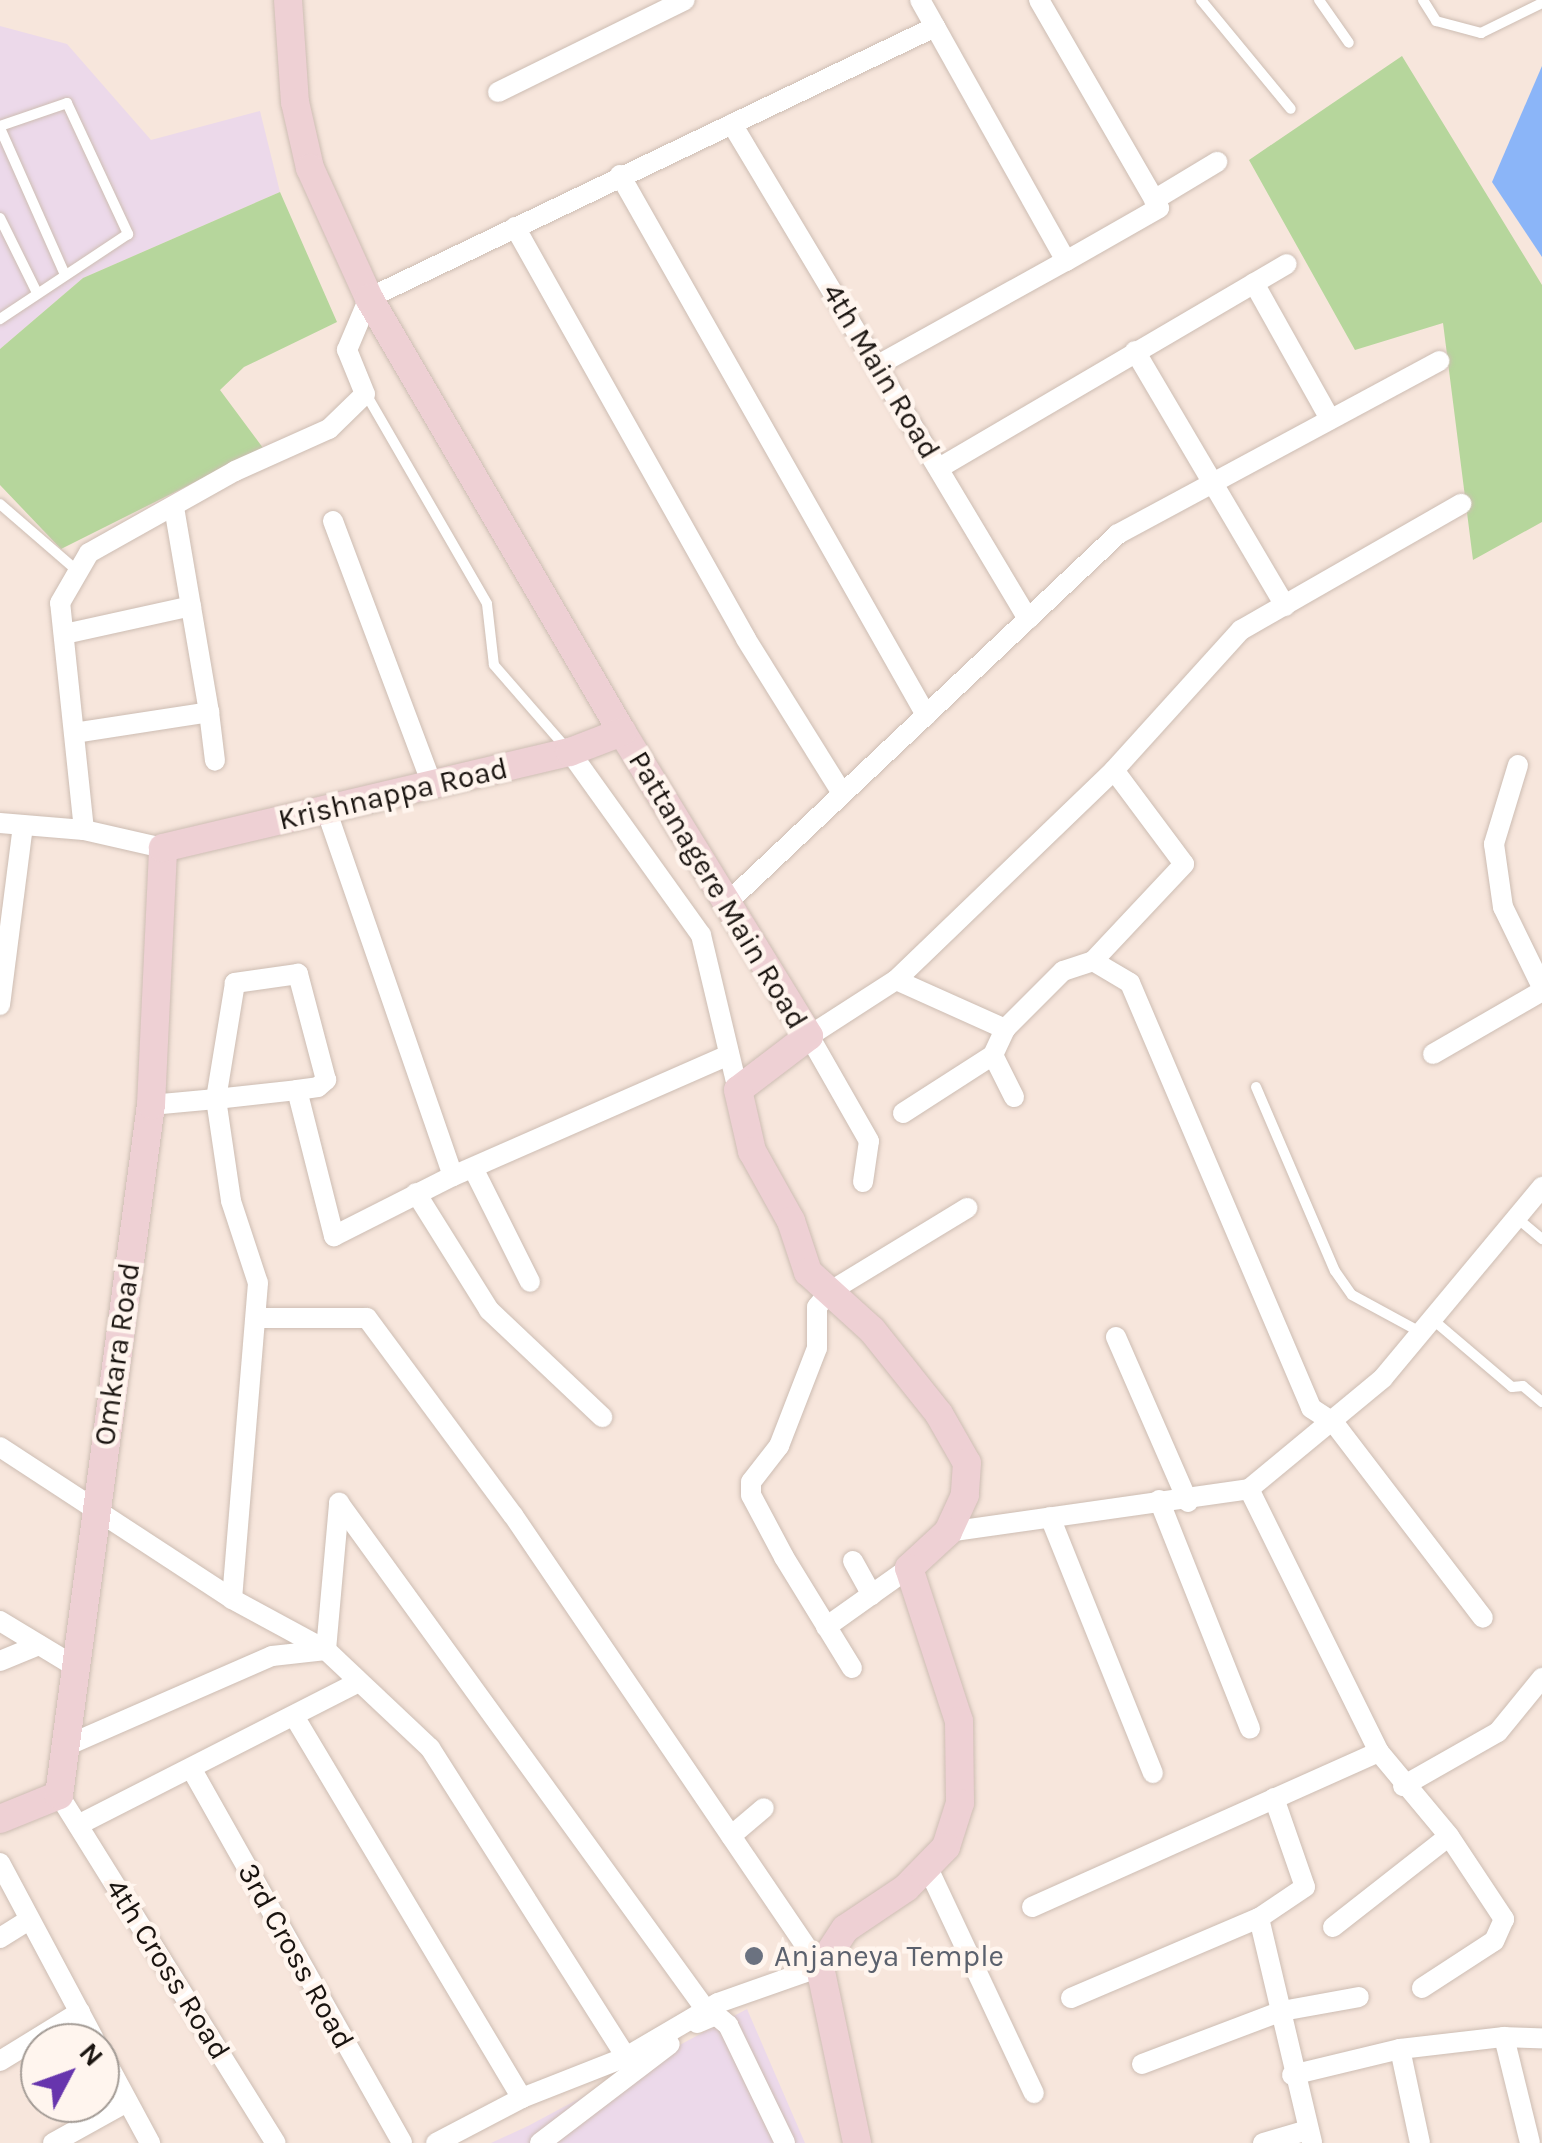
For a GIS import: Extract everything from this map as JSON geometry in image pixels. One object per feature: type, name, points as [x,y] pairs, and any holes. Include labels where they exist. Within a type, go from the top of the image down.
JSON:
[{"type":"street","name":"Pattanagere Main Road","points":[[288,0],[295,102],[310,168],[369,298],[622,732],[809,1036],[738,1090]]},
{"type":"street","points":[[498,92],[685,0]]},
{"type":"street","points":[[920,0],[1066,260]]},
{"type":"street","points":[[878,365],[1159,208],[1038,0]]},
{"type":"street","points":[[84,830],[60,602],[88,554],[234,471],[328,428],[365,394],[347,350],[369,298],[935,27]]},
{"type":"street","name":"4th Main Road","points":[[732,124],[1028,619]]},
{"type":"street","points":[[1154,200],[1217,162]]},
{"type":"street","points":[[620,175],[926,715]]},
{"type":"street","points":[[515,228],[746,639],[842,793]]},
{"type":"street","points":[[939,468],[1287,264]]},
{"type":"street","points":[[1254,283],[1330,419]]},
{"type":"street","points":[[1135,351],[1284,606]]},
{"type":"street","points":[[728,902],[1118,534],[1439,360]]},
{"type":"street","points":[[863,1182],[869,1141],[809,1036],[896,980],[1114,770],[1242,630],[1461,504]]},
{"type":"street","points":[[174,508],[215,761]]},
{"type":"street","points":[[333,522],[432,784]]},
{"type":"street","points":[[64,634],[191,606]]},
{"type":"street","points":[[74,734],[209,712]]},
{"type":"street","name":"Krishnappa Road","points":[[163,848],[570,752],[622,732]]},
{"type":"street","points":[[570,752],[701,935],[752,1151],[790,1221],[808,1272],[872,1330],[939,1414],[968,1463],[966,1495],[948,1532],[908,1568],[826,1627]]},
{"type":"street","points":[[1434,1054],[1542,989],[1503,907],[1494,844],[1518,764]]},
{"type":"street","points":[[903,1113],[992,1055],[1005,1029],[1064,971],[1093,961],[1184,864],[1114,770]]},
{"type":"street","points":[[326,810],[453,1176]]},
{"type":"street","points":[[0,823],[84,830],[163,848]]},
{"type":"street","points":[[0,1005],[23,825]]},
{"type":"street","name":"Omkara Road","points":[[59,1795],[151,1105],[163,848]]},
{"type":"street","points":[[1093,961],[1130,983],[1311,1408],[1334,1423],[1483,1618]]},
{"type":"street","points":[[151,1105],[216,1098],[297,1090],[318,1087],[327,1068],[302,980],[294,973],[235,983],[216,1098],[231,1202],[258,1284],[232,1599]]},
{"type":"street","points":[[896,980],[1005,1029]]},
{"type":"street","points":[[297,1090],[334,1236],[453,1176],[729,1055]]},
{"type":"street","points":[[992,1055],[1014,1097]]},
{"type":"street","points":[[474,1170],[530,1282]]},
{"type":"street","points":[[948,1532],[1160,1500],[1188,1502],[1249,1488],[1334,1423],[1427,1326],[1542,1187]]},
{"type":"street","points":[[416,1193],[489,1310],[602,1417]]},
{"type":"street","points":[[852,1668],[750,1495],[751,1482],[785,1431],[817,1348],[817,1307],[829,1292],[967,1208]]},
{"type":"street","points":[[256,1318],[366,1318],[513,1515],[820,1967],[857,2143]]},
{"type":"street","points":[[1116,1337],[1188,1502]]},
{"type":"street","points":[[0,1447],[232,1599],[326,1650],[430,1748],[626,2057]]},
{"type":"street","points":[[1249,1488],[1379,1752],[1402,1786],[1449,1836],[1504,1919],[1494,1941],[1422,1988]]},
{"type":"street","points":[[1160,1500],[1250,1729]]},
{"type":"street","points":[[326,1650],[339,1503],[706,2010]]},
{"type":"street","points":[[1050,1518],[1153,1773]]},
{"type":"street","points":[[853,1560],[872,1595]]},
{"type":"street","points":[[436,2143],[522,2098],[626,2057],[706,2010],[820,1967],[845,1929],[927,1866],[946,1846],[960,1804],[960,1721],[908,1568]]},
{"type":"street","points":[[0,1621],[76,1667]]},
{"type":"street","points":[[0,1661],[39,1645]]},
{"type":"street","points":[[66,1746],[272,1656],[326,1650]]},
{"type":"street","points":[[1402,1786],[1498,1732],[1542,1678]]},
{"type":"street","points":[[78,1825],[359,1682]]},
{"type":"street","points":[[294,1716],[522,2098]]},
{"type":"street","points":[[1032,1906],[1379,1752]]},
{"type":"street","name":"3rd Cross Road","points":[[191,1768],[402,2143]]},
{"type":"street","points":[[0,1819],[59,1795]]},
{"type":"street","name":"4th Cross Road","points":[[59,1795],[276,2143]]},
{"type":"street","points":[[1071,1998],[1259,1918],[1305,1887],[1274,1798]]},
{"type":"street","points":[[730,1836],[764,1808]]},
{"type":"street","points":[[1333,1927],[1449,1836]]},
{"type":"street","points":[[0,1864],[86,2023]]},
{"type":"street","points":[[927,1866],[1034,2093]]},
{"type":"street","points":[[1259,1918],[1282,2011],[1292,2075],[1310,2136],[1263,2143]]},
{"type":"street","points":[[0,1938],[29,1920]]},
{"type":"street","points":[[1142,2064],[1282,2011],[1359,1997]]},
{"type":"street","points":[[0,2060],[80,2012]]},
{"type":"street","points":[[540,2143],[716,2015],[737,2038],[785,2143]]},
{"type":"street","points":[[1292,2075],[1400,2049],[1504,2037],[1542,2038]]},
{"type":"street","points":[[1504,2037],[1530,2143]]},
{"type":"street","points":[[1400,2049],[1420,2143]]},
{"type":"street","points":[[120,2089],[150,2143]]},
{"type":"street","points":[[53,2143],[127,2102]]},
{"type":"lane","points":[[1201,0],[1291,109]]},
{"type":"lane","points":[[1319,0],[1349,44]]},
{"type":"lane","points":[[1423,0],[1436,22],[1481,33],[1542,3]]},
{"type":"lane","points":[[2,312],[37,294],[128,234],[66,102],[0,127],[65,275]]},
{"type":"lane","points":[[0,218],[37,294]]},
{"type":"lane","points":[[365,394],[487,604],[494,665],[570,752]]},
{"type":"lane","points":[[0,504],[76,569]]},
{"type":"lane","points":[[1256,1088],[1343,1283],[1352,1295],[1427,1326],[1512,1387],[1523,1386],[1542,1402]]},
{"type":"lane","points":[[1516,1218],[1542,1239]]},
{"type":"shaded area","points":[[0,26],[67,44],[151,140],[260,111],[280,192],[83,278],[0,349]]},
{"type":"shaded area","points":[[747,2009],[805,2143],[491,2143],[528,2126]]},
{"type":"green space","points":[[1402,56],[1542,285],[1542,522],[1473,560],[1443,323],[1355,350],[1249,160]]},
{"type":"green space","points":[[280,192],[337,322],[244,367],[220,390],[263,448],[61,549],[0,485],[0,349],[83,278]]},
{"type":"water","points":[[1542,66],[1542,257],[1492,182]]},
{"type":"place","name":"Anjaneya Temple","points":[[754,1956]]}]
